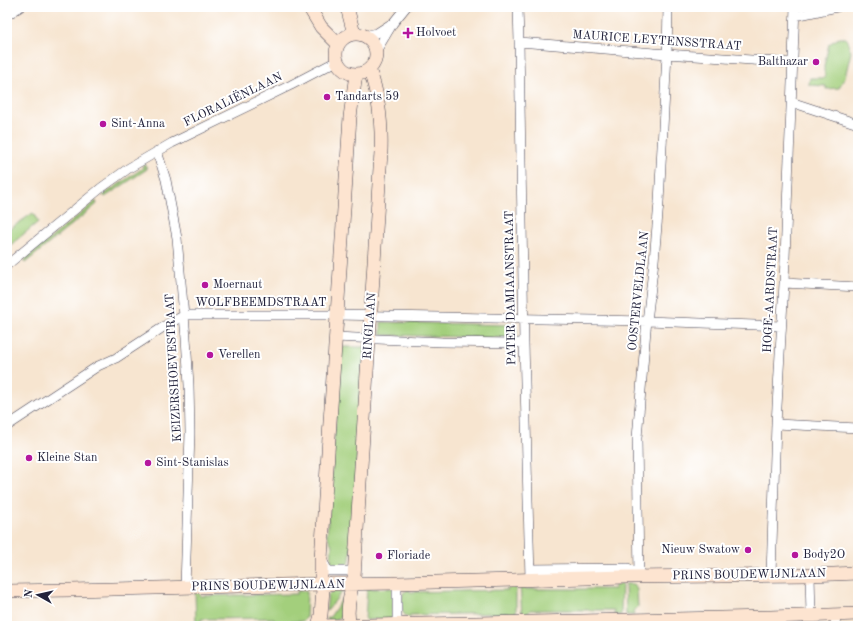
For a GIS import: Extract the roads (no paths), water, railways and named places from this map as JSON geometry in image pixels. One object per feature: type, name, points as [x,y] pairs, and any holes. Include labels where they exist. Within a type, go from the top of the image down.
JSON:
[{"type":"main road","points":[[309,7],[321,27],[338,44]]},
{"type":"main road","points":[[347,7],[359,35]]},
{"type":"main road","points":[[359,35],[368,39],[372,43],[375,49],[375,56],[369,69],[356,74],[342,69],[337,61],[336,50],[342,39],[348,36],[359,35]]},
{"type":"main road","name":"RINGLAAN","points":[[350,626],[348,618],[350,595],[355,568],[381,142],[379,103],[376,87],[369,69]]},
{"type":"main road","points":[[356,74],[350,117],[321,558],[321,578],[323,584],[321,615],[318,626],[398,624],[642,623],[811,615],[835,620],[858,614]]},
{"type":"main road","name":"PRINS BOUDEWIJNLAAN","points":[[7,591],[397,583],[530,574],[639,576],[810,575],[858,573]]},
{"type":"street","points":[[9,14],[20,7]]},
{"type":"street","points":[[375,53],[392,23],[406,7]]},
{"type":"street","name":"PATER DAMIAANSTRAAT","points":[[518,7],[523,319],[530,574]]},
{"type":"street","name":"OOSTERVELDLAAN","points":[[639,576],[638,438],[647,321],[660,202],[668,7]]},
{"type":"street","points":[[795,12],[837,7]]},
{"type":"street","name":"HOGE-AARDSTRAAT","points":[[771,575],[776,424],[784,283],[795,12]]},
{"type":"street","points":[[359,35],[377,33],[392,23]]},
{"type":"street","name":"MAURICE LEYTENSSTRAAT","points":[[519,42],[793,63]]},
{"type":"street","name":"FLORALIËNLAAN","points":[[7,265],[101,188],[129,168],[157,151],[337,61]]},
{"type":"street","points":[[792,102],[858,124]]},
{"type":"street","name":"KEIZERSHOEVESTRAAT","points":[[157,151],[166,180],[177,238],[185,315],[190,433],[185,587]]},
{"type":"street","points":[[784,283],[858,287]]},
{"type":"street","points":[[7,426],[98,366],[116,358],[168,324],[185,315]]},
{"type":"street","name":"WOLFBEEMDSTRAAT","points":[[185,315],[337,315],[647,321],[781,326]]},
{"type":"street","points":[[335,337],[524,343]]},
{"type":"street","points":[[776,424],[858,428]]},
{"type":"street","points":[[321,558],[328,571],[350,571],[355,568]]},
{"type":"street","points":[[810,575],[811,615]]},
{"type":"street","points":[[397,583],[398,624]]},
{"type":"place","name":"Holvoet","points":[[408,33]]},
{"type":"place","name":"Balthazar","points":[[816,62]]},
{"type":"place","name":"Tandarts 59","points":[[327,97]]},
{"type":"place","name":"Sint-Anna","points":[[103,124]]},
{"type":"place","name":"Moernaut","points":[[205,285]]},
{"type":"place","name":"Verellen","points":[[210,355]]},
{"type":"place","name":"Kleine Stan","points":[[29,458]]},
{"type":"place","name":"Sint-Stanislas","points":[[148,463]]},
{"type":"place","name":"Nieuw Swatow","points":[[748,550]]},
{"type":"place","name":"Body2O","points":[[795,555]]},
{"type":"place","name":"Floriade","points":[[379,556]]}]
